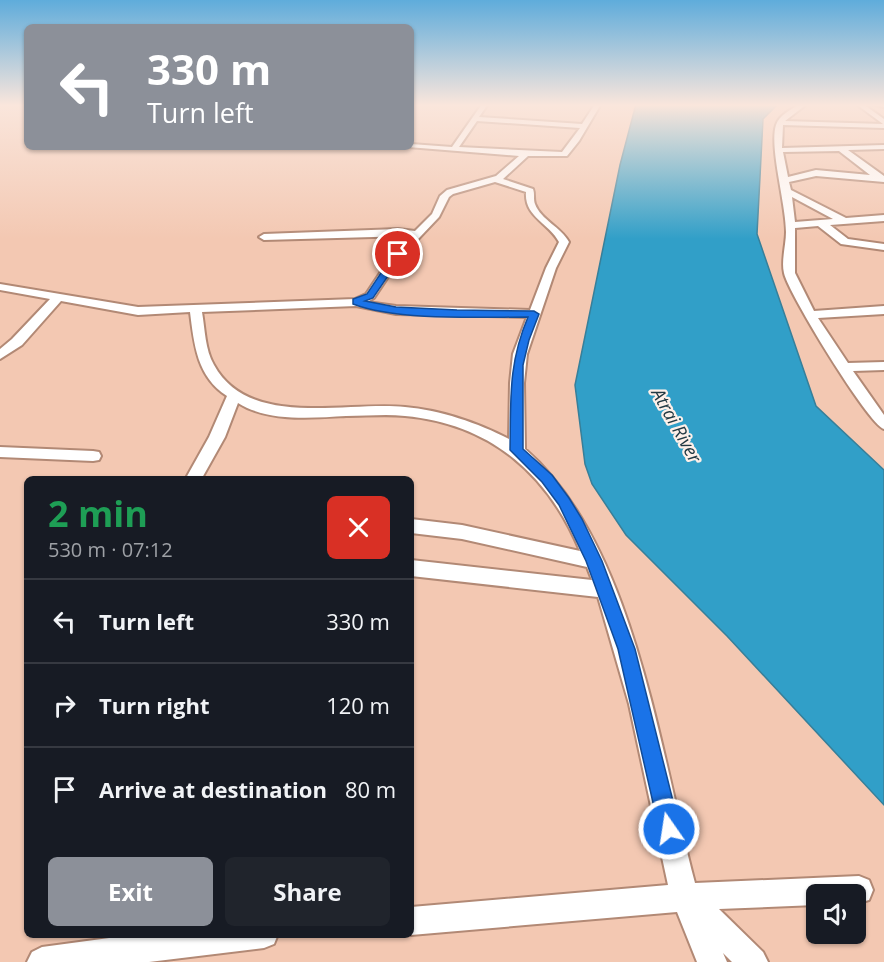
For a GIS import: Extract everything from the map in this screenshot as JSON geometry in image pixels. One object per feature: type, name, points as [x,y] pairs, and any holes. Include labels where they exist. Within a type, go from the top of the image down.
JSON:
[{"type":"street","points":[[454,149],[564,154],[568,149]]},
{"type":"street","points":[[810,149],[778,150],[786,186],[790,225],[789,273],[810,315],[884,424]]},
{"type":"street","points":[[837,149],[882,178]]},
{"type":"street","points":[[0,288],[138,311],[357,302],[370,296],[398,254],[436,216],[445,196],[450,192],[496,179],[526,154]]},
{"type":"street","points":[[863,165],[874,165]]},
{"type":"street","points":[[786,186],[816,173],[882,178]]},
{"type":"street","points":[[496,179],[530,191],[529,201],[538,217],[564,240],[524,340],[518,365],[517,450]]},
{"type":"street","points":[[786,186],[844,221]]},
{"type":"street","points":[[790,225],[884,218]]},
{"type":"street","points":[[821,223],[845,242],[884,247]]},
{"type":"street","points":[[264,237],[398,232],[418,234]]},
{"type":"street","points":[[0,355],[17,342],[58,297]]},
{"type":"street","points":[[357,302],[368,306],[406,310],[534,314]]},
{"type":"street","points":[[196,309],[200,343],[208,367],[216,380],[234,396],[266,408],[302,412],[418,412],[451,420],[517,450],[547,478],[575,519],[606,590],[626,649],[686,897],[712,962]]},
{"type":"street","points":[[810,315],[884,310]]},
{"type":"street","points":[[844,367],[884,366]]},
{"type":"street","points":[[195,476],[217,436],[234,396]]},
{"type":"street","points":[[0,452],[93,456]]},
{"type":"street","points":[[414,526],[462,532],[594,561]]},
{"type":"street","points":[[414,568],[606,590]]},
{"type":"street","points":[[414,921],[686,897],[806,892]]},
{"type":"street","points":[[686,897],[753,962]]},
{"type":"street","points":[[42,962],[198,938]]},
{"type":"water","name":"Atrai River","points":[[624,149],[761,149],[757,234],[816,406],[884,470],[884,805],[727,636],[626,535],[592,484],[585,464],[575,385]]},
{"type":"route","points":[[398,254],[370,296],[357,302],[396,310],[534,314],[518,365],[517,450],[547,478],[564,501],[586,540],[626,649],[669,829]]}]
